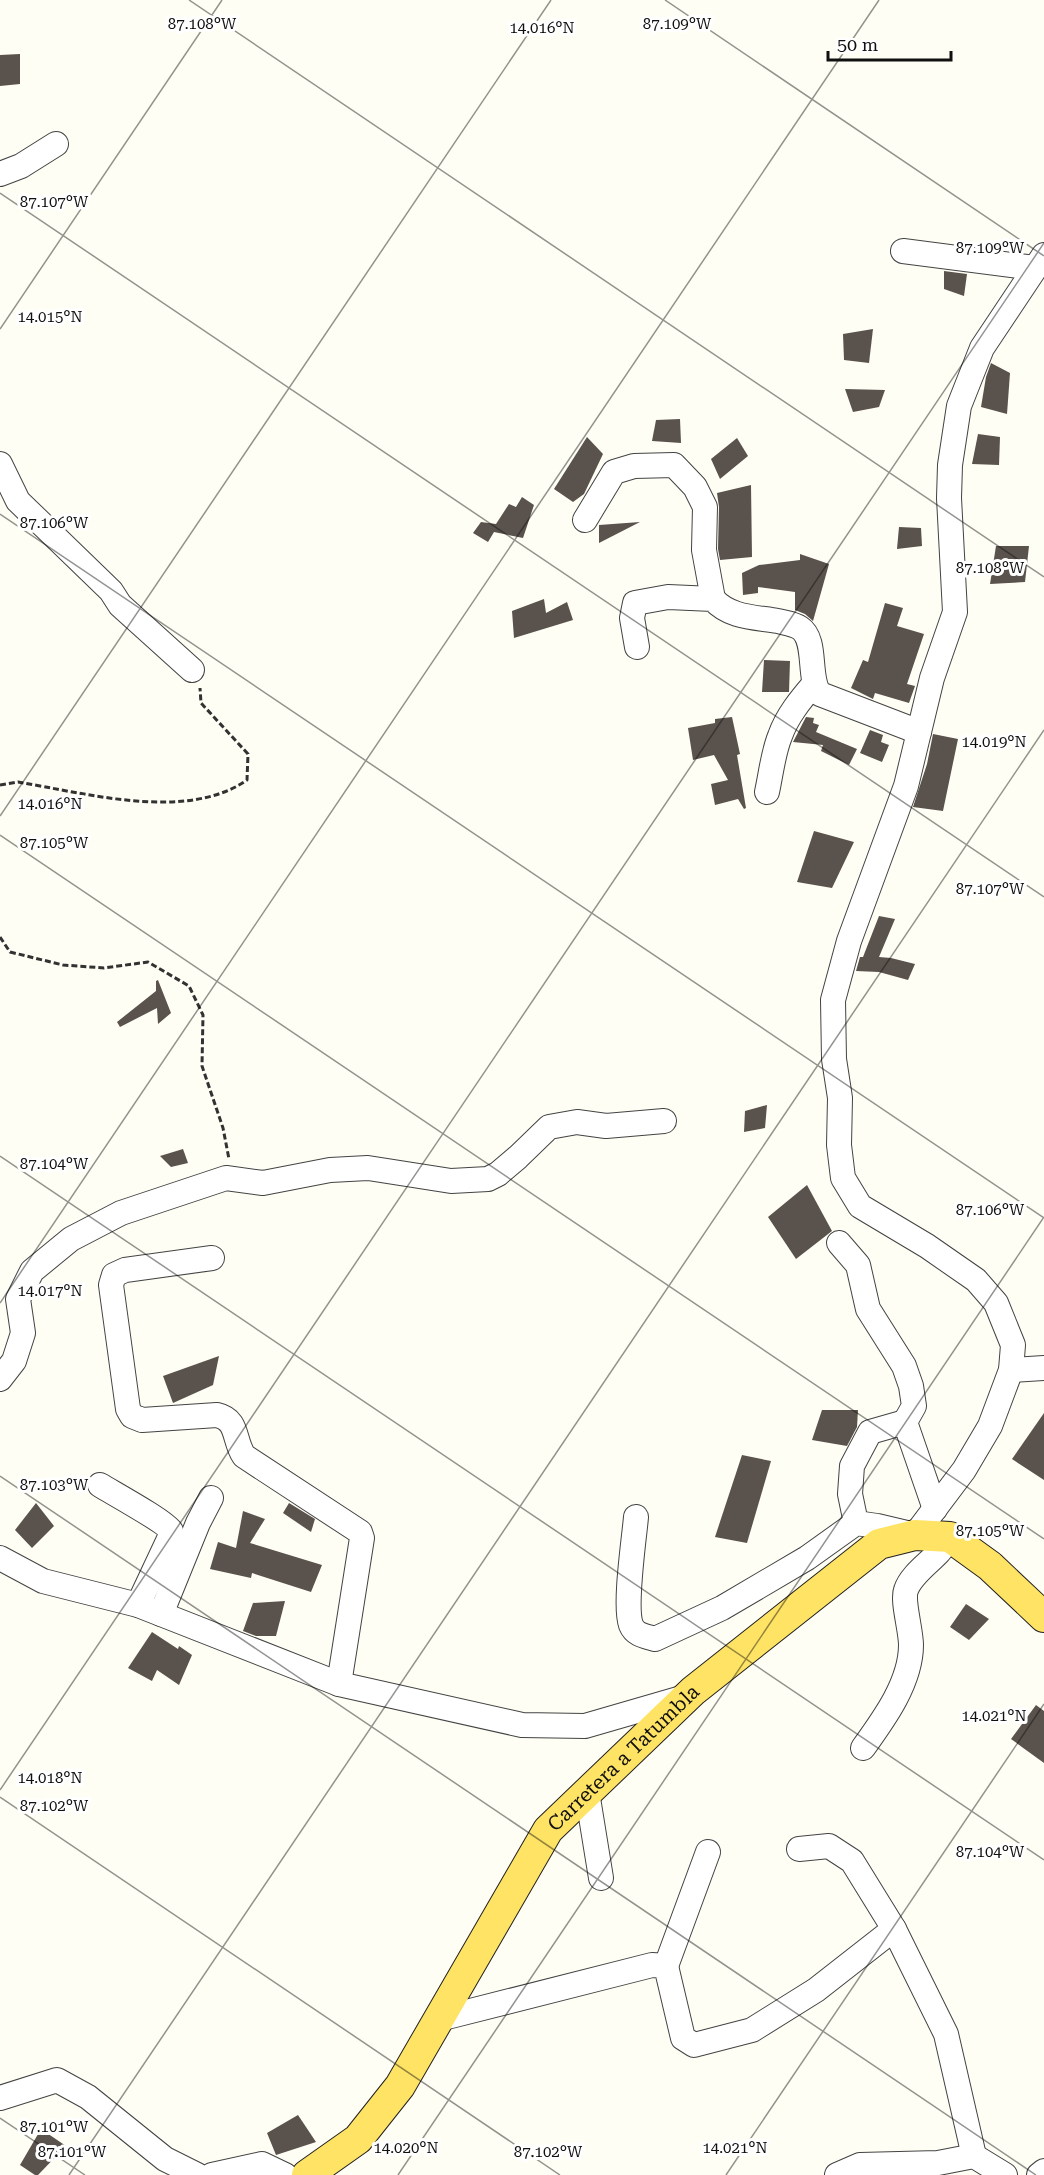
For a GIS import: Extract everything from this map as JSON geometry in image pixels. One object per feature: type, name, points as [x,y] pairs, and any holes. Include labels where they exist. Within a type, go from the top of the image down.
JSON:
[{"type":"main road","name":"Carretera a Tatumbla","points":[[307,2175],[358,2139],[400,2085],[548,1830],[688,1696],[879,1544],[915,1535],[950,1537]]},
{"type":"main road","points":[[950,1537],[990,1566],[1044,1617]]},
{"type":"street","points":[[0,174],[21,166],[56,144]]},
{"type":"street","points":[[636,1516],[628,1606],[632,1626],[638,1634],[655,1639],[722,1608],[807,1558],[856,1523],[915,1535],[964,1470],[990,1426],[1011,1370],[1013,1345],[996,1303],[976,1280],[927,1246],[860,1206],[843,1178],[839,1145],[840,1098],[834,1059],[833,1000],[849,941],[906,786],[932,678],[955,612],[949,498],[950,465],[959,406],[982,348],[1039,261],[903,251]]},
{"type":"street","points":[[0,464],[18,501],[111,591],[120,605],[192,670]]},
{"type":"street","points":[[585,520],[614,472],[634,466],[675,465],[695,487],[705,507],[704,550],[713,599],[721,608],[733,614],[799,626],[806,636],[813,664],[814,684],[820,694],[919,732]]},
{"type":"street","points":[[637,647],[632,618],[635,603],[669,597],[713,599]]},
{"type":"street","points":[[767,792],[779,737],[801,698],[814,684]]},
{"type":"street","points":[[0,1379],[14,1362],[23,1333],[18,1299],[32,1271],[71,1239],[121,1213],[226,1178],[263,1183],[330,1170],[368,1168],[451,1181],[488,1179],[498,1174],[518,1157],[549,1127],[577,1122],[606,1126],[664,1121]]},
{"type":"street","points":[[839,1243],[858,1265],[868,1309],[904,1366],[911,1386],[914,1406],[905,1422],[870,1432],[852,1466],[850,1494],[856,1523]]},
{"type":"street","points":[[212,1258],[125,1270],[114,1275],[111,1285],[128,1409],[132,1416],[142,1420],[225,1416],[231,1421],[244,1456],[360,1532],[362,1538],[339,1684]]},
{"type":"street","points":[[1011,1370],[1044,1368]]},
{"type":"street","points":[[905,1422],[935,1509]]},
{"type":"street","points":[[100,1485],[168,1525],[171,1531],[138,1605]]},
{"type":"street","points":[[161,1614],[198,1523],[211,1498]]},
{"type":"street","points":[[863,1748],[884,1721],[907,1669],[911,1647],[905,1602],[906,1590],[911,1581],[940,1551],[950,1537]]},
{"type":"street","points":[[0,1558],[43,1581],[138,1605],[339,1684],[522,1725],[585,1726],[688,1696]]},
{"type":"street","points":[[587,1792],[602,1878]]},
{"type":"street","points":[[799,1849],[829,1846],[852,1861],[894,1929],[946,2034],[974,2156]]},
{"type":"street","points":[[708,1852],[666,1966],[683,2038],[694,2045],[752,2030],[816,1990],[894,1929]]},
{"type":"street","points":[[439,2019],[652,1965],[666,1966]]},
{"type":"street","points":[[0,2098],[57,2080],[88,2097],[165,2159],[197,2175]]},
{"type":"street","points":[[837,2175],[860,2165],[938,2163],[974,2156],[1005,2175]]},
{"type":"street","points":[[212,2175],[262,2164],[285,2175]]},
{"type":"street","points":[[1039,2175],[1044,2171]]},
{"type":"path","points":[[0,784],[18,782],[139,801],[185,801],[221,795],[236,788],[247,780],[248,754],[201,703],[200,686],[192,670]]},
{"type":"path","points":[[0,937],[10,952],[63,965],[104,968],[148,962],[189,986],[203,1015],[202,1066],[223,1128],[232,1179]]},
{"type":"building","points":[[20,54],[20,84],[0,86],[0,55]]},
{"type":"building","points":[[944,271],[967,274],[964,296],[944,289]]},
{"type":"building","points":[[873,329],[869,363],[844,360],[843,334]]},
{"type":"building","points":[[991,363],[1010,373],[1007,414],[981,407]]},
{"type":"building","points":[[845,389],[885,390],[879,407],[853,412]]},
{"type":"building","points":[[680,419],[681,443],[652,441],[656,420]]},
{"type":"building","points":[[978,434],[1000,437],[999,465],[972,464]]},
{"type":"building","points":[[587,437],[603,454],[584,494],[573,502],[554,489]]},
{"type":"building","points":[[737,438],[748,456],[720,479],[711,459]]},
{"type":"building","points":[[751,485],[752,557],[720,560],[717,493]]},
{"type":"building","points":[[522,497],[534,505],[523,538],[494,532],[488,542],[473,533],[481,522],[496,524],[509,504],[516,507]]},
{"type":"building","points":[[640,522],[599,543],[599,525]]},
{"type":"building","points":[[899,527],[921,528],[922,546],[897,549]]},
{"type":"building","points":[[996,546],[1029,546],[1025,582],[990,584]]},
{"type":"building","points":[[800,554],[829,564],[813,621],[805,614],[795,610],[795,592],[758,587],[758,593],[743,595],[742,573],[759,565],[800,560]]},
{"type":"building","points":[[544,599],[546,613],[567,602],[573,620],[514,638],[512,611]]},
{"type":"building","points":[[885,603],[903,608],[897,626],[924,634],[907,684],[915,686],[909,703],[875,693],[873,699],[851,688],[863,660],[868,662]]},
{"type":"building","points":[[764,660],[790,661],[789,692],[762,692]]},
{"type":"building","points":[[732,717],[740,754],[737,755],[746,808],[744,809],[738,799],[715,805],[711,784],[728,780],[714,755],[693,760],[688,728],[715,723],[715,719]]},
{"type":"building","points":[[806,717],[814,718],[813,723],[819,725],[816,732],[857,749],[849,765],[821,751],[823,745],[793,742]]},
{"type":"building","points":[[870,730],[883,735],[881,742],[889,745],[882,762],[860,753]]},
{"type":"building","points":[[933,734],[958,739],[943,811],[913,807],[927,764]]},
{"type":"building","points":[[814,831],[854,842],[832,888],[797,882]]},
{"type":"building","points":[[879,916],[895,919],[879,957],[915,964],[908,980],[879,972],[856,971]]},
{"type":"building","points":[[158,980],[171,1013],[158,1024],[157,1008],[120,1027],[117,1022],[156,991]]},
{"type":"building","points":[[767,1105],[765,1128],[744,1132],[745,1111]]},
{"type":"building","points":[[183,1149],[188,1163],[171,1167],[160,1156]]},
{"type":"building","points":[[807,1185],[832,1231],[796,1259],[768,1217]]},
{"type":"building","points":[[219,1356],[213,1385],[173,1403],[163,1376]]},
{"type":"building","points":[[822,1410],[858,1410],[857,1427],[847,1446],[812,1440]]},
{"type":"building","points":[[1044,1413],[1044,1480],[1012,1459]]},
{"type":"building","points":[[742,1455],[771,1461],[747,1543],[715,1537]]},
{"type":"building","points":[[36,1503],[54,1526],[32,1548],[15,1530]]},
{"type":"building","points":[[289,1503],[315,1519],[311,1532],[283,1513]]},
{"type":"building","points":[[243,1511],[265,1519],[250,1543],[322,1565],[311,1592],[252,1573],[251,1578],[210,1569],[218,1542],[236,1548]]},
{"type":"building","points":[[285,1601],[276,1636],[256,1636],[243,1631],[253,1603]]},
{"type":"building","points":[[966,1604],[989,1619],[969,1640],[950,1627]]},
{"type":"building","points":[[152,1632],[192,1655],[179,1685],[157,1670],[152,1681],[128,1668]]},
{"type":"building","points":[[1036,1705],[1044,1711],[1044,1763],[1011,1739]]},
{"type":"building","points":[[298,2115],[316,2142],[276,2155],[267,2133]]},
{"type":"building","points":[[41,2129],[66,2146],[38,2175],[35,2175],[20,2165]]}]
